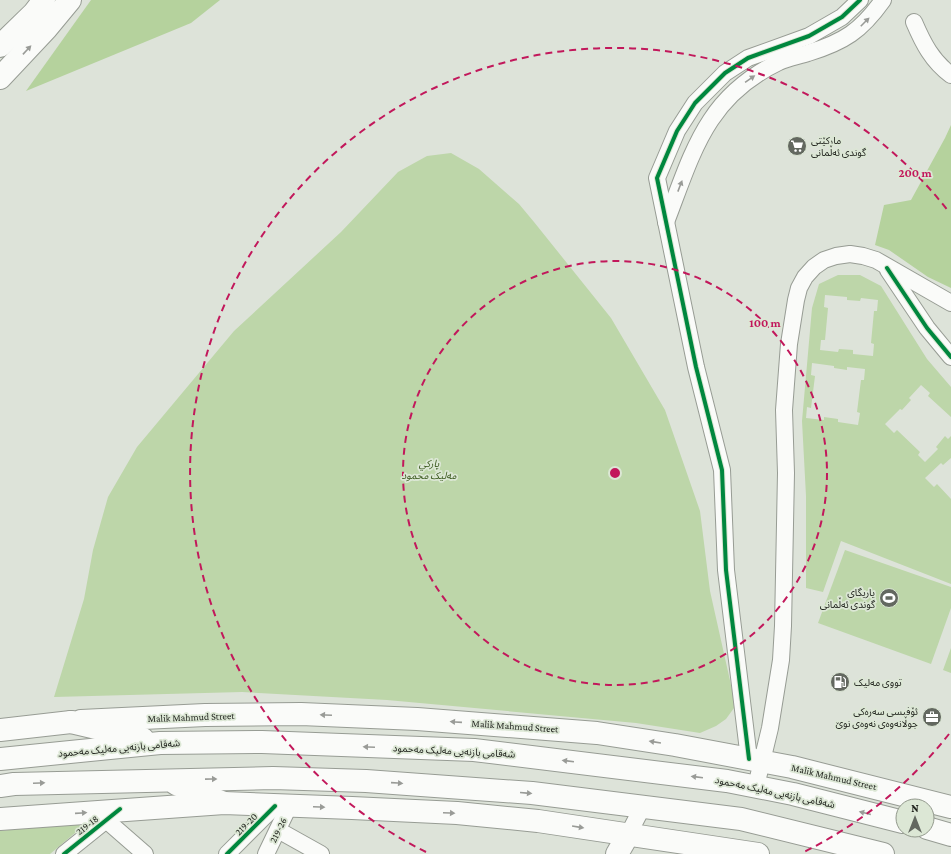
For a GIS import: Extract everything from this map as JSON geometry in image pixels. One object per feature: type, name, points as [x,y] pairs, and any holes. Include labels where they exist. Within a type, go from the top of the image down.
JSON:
[{"type":"main road","points":[[0,46],[34,13],[44,0]]},
{"type":"main road","points":[[0,78],[46,29],[70,0]]},
{"type":"main road","name":"Malik Mahmud Street","points":[[71,722],[205,715],[301,714],[417,719],[598,733],[675,745],[860,782],[951,807]]},
{"type":"main road","points":[[0,722],[71,722],[160,743]]},
{"type":"main road","points":[[0,730],[71,722]]},
{"type":"main road","name":"شەقامی بازنەیی مەلیک مەحمود","points":[[0,759],[160,743],[262,742],[474,750],[653,771],[756,786],[895,820]]},
{"type":"main road","points":[[0,786],[22,784],[272,778],[366,781],[532,793],[741,819],[883,854]]},
{"type":"main road","points":[[166,780],[224,803]]},
{"type":"main road","points":[[0,819],[113,815],[224,803],[457,813],[538,821],[628,835],[695,849],[758,854]]},
{"type":"main road","points":[[935,830],[951,835]]},
{"type":"main road","points":[[618,854],[628,835]]},
{"type":"street","points":[[756,786],[755,760],[726,570],[722,470],[696,366],[657,178],[677,131],[695,103],[725,73],[748,58],[809,36],[842,17],[860,0]]},
{"type":"street","points":[[666,222],[696,145],[712,116],[726,98],[750,78],[781,61],[830,46],[852,35],[874,13],[883,0]]},
{"type":"street","points":[[914,22],[931,56],[940,67],[951,75]]},
{"type":"street","points":[[755,760],[776,694],[781,660],[786,473],[784,410],[789,344],[799,288],[814,267],[824,260],[850,254],[876,260],[887,268],[951,303]]},
{"type":"street","points":[[887,268],[927,328],[951,357]]},
{"type":"street","name":"219-26","points":[[266,854],[278,830],[282,806]]},
{"type":"street","name":"219-20","points":[[227,854],[282,806]]},
{"type":"street","points":[[628,835],[643,806]]},
{"type":"street","points":[[113,815],[145,854]]},
{"type":"street","name":"219-18","points":[[64,854],[113,815]]},
{"type":"street","points":[[278,830],[321,854]]},
{"type":"green space","points":[[91,0],[220,0],[191,23],[26,91]]},
{"type":"green space","points":[[951,125],[951,288],[928,277],[889,250],[875,245],[884,205],[911,200]]},
{"type":"green space","name":"پارکي مەليک محمود","points":[[451,153],[479,169],[519,204],[534,222],[611,318],[665,410],[700,511],[710,591],[733,694],[734,708],[726,719],[716,726],[700,733],[636,723],[387,700],[242,692],[54,697],[84,599],[93,550],[108,497],[137,447],[234,331],[341,232],[398,172],[427,156]]},
{"type":"green space","points":[[838,275],[860,275],[881,286],[927,359],[951,387],[951,417],[928,396],[930,393],[921,385],[909,398],[911,400],[902,410],[900,409],[885,424],[894,433],[897,430],[920,452],[918,455],[925,462],[938,449],[936,447],[945,436],[948,439],[951,436],[951,458],[943,465],[941,463],[925,478],[934,487],[937,484],[951,499],[951,584],[841,541],[823,592],[806,588],[806,496],[802,421],[812,308],[819,284]],"holes":[[[825,295],[847,297],[847,300],[860,301],[861,298],[878,300],[877,311],[874,311],[871,343],[874,344],[873,356],[853,354],[853,350],[839,349],[838,352],[820,350],[821,340],[825,340],[828,308],[824,307]],[[812,363],[834,366],[834,368],[847,370],[847,367],[865,369],[864,380],[861,380],[857,412],[860,413],[858,425],[838,422],[838,419],[824,417],[824,420],[806,418],[807,407],[811,408],[815,376],[811,375]]]},
{"type":"green space","name":"یاریگای گوندی ئەڵمانی","points":[[845,550],[951,587],[951,608],[931,664],[818,623]]},
{"type":"green space","points":[[951,648],[951,673],[943,670]]},
{"type":"green space","points":[[89,821],[50,854],[0,854],[0,831]]},
{"type":"cycle path","points":[[749,759],[726,570],[722,470],[696,367],[657,178],[677,131],[695,103],[725,73],[748,58],[809,36],[842,17],[860,0]]},
{"type":"cycle path","points":[[887,268],[927,328],[951,357]]},
{"type":"cycle path","points":[[227,854],[275,806]]},
{"type":"cycle path","points":[[64,854],[120,809]]},
{"type":"place","name":"مارکێتی گوندی ئەڵمانی","points":[[797,146]]},
{"type":"place","name":"یاریگای گوندی ئەڵمانی","points":[[889,598]]},
{"type":"place","name":"تووی مەلیک","points":[[840,682]]},
{"type":"place","name":"ئۆفیسی سەرەکی جوڵانەوەی نەوەی نوێ","points":[[932,717]]}]
